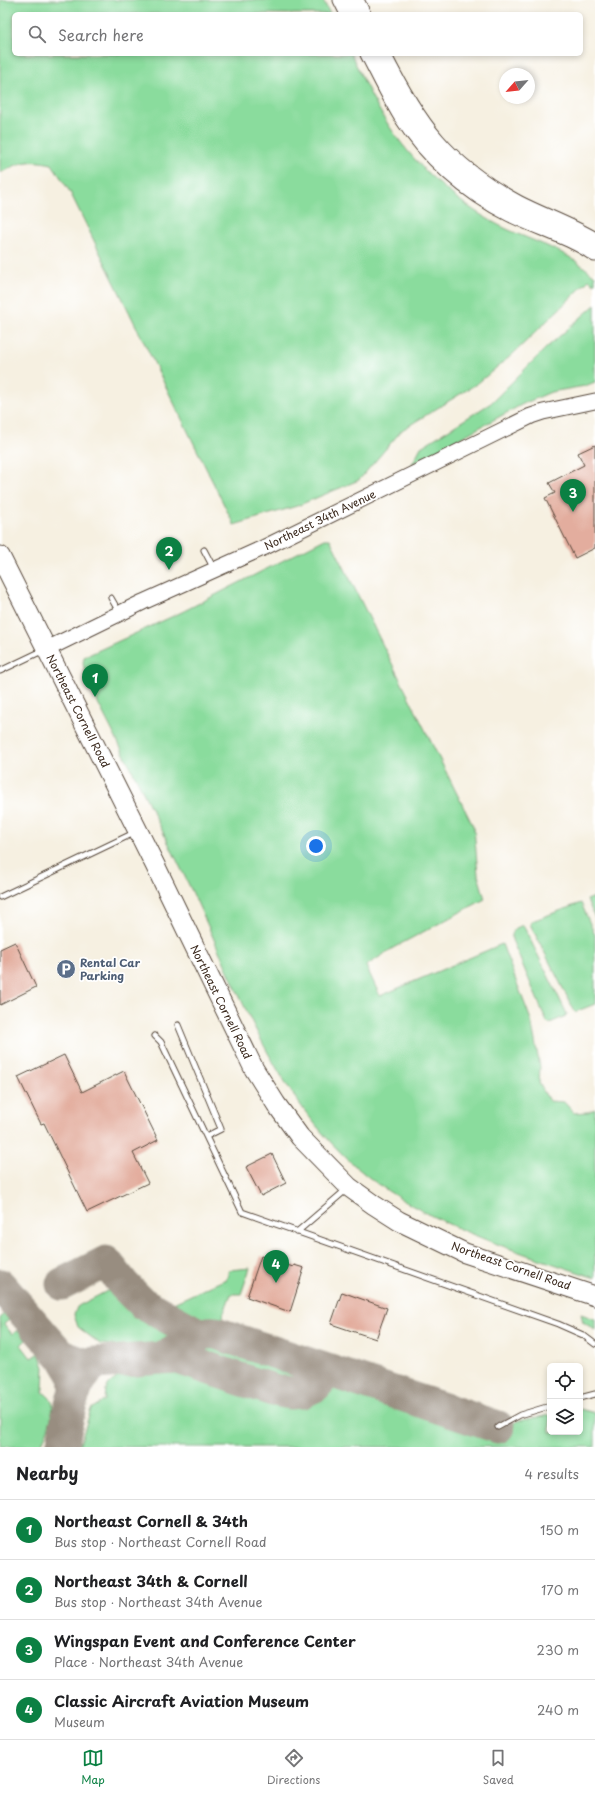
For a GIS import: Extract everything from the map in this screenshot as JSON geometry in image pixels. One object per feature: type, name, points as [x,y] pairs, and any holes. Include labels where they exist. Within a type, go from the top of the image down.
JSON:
[{"type":"highway","name":"Northeast Cornell Road","points":[[0,556],[138,831],[254,1069],[300,1137],[349,1187],[400,1221],[465,1253],[595,1296]]},
{"type":"street","points":[[341,0],[347,12]]},
{"type":"street","points":[[356,0],[362,12]]},
{"type":"street","points":[[369,56],[392,100],[409,127],[426,148],[455,177],[484,199],[503,210],[560,235],[595,254]]},
{"type":"street","points":[[384,56],[404,95],[424,125],[462,165],[477,178],[510,198],[560,221],[595,240]]},
{"type":"street","name":"Northeast 34th Avenue","points":[[47,649],[119,613],[262,548],[531,416],[595,401]]},
{"type":"lane","points":[[204,550],[214,570]]},
{"type":"lane","points":[[111,598],[119,613]]},
{"type":"lane","points":[[0,671],[47,649]]},
{"type":"lane","points":[[0,897],[138,831]]},
{"type":"lane","points":[[178,1025],[221,1129],[207,1136]]},
{"type":"lane","points":[[155,1036],[160,1042],[207,1136],[242,1212],[558,1324],[583,1335],[595,1344]]},
{"type":"lane","points":[[297,1232],[349,1187]]},
{"type":"lane","points":[[583,1397],[595,1394]]},
{"type":"lane","points":[[498,1427],[520,1415],[547,1407]]},
{"type":"green space","points":[[0,0],[323,0],[329,12],[12,12],[12,56],[352,56],[372,97],[390,128],[429,174],[444,188],[476,212],[493,222],[565,254],[595,276],[595,284],[589,280],[513,354],[478,383],[402,430],[359,480],[297,506],[234,525],[70,192],[52,164],[25,162],[0,173]]},
{"type":"green space","points":[[595,305],[595,382],[585,386],[551,392],[523,404],[412,464],[421,447],[491,403],[545,349]]},
{"type":"green space","points":[[325,539],[330,539],[474,828],[478,875],[485,899],[393,948],[366,966],[380,996],[502,944],[531,1020],[540,1067],[539,1083],[549,1101],[564,1102],[574,1113],[588,1112],[595,1109],[595,1278],[481,1238],[426,1213],[400,1199],[375,1182],[341,1152],[311,1119],[286,1083],[243,1004],[188,883],[86,678],[83,663],[84,657],[182,612]]},
{"type":"green space","points":[[595,897],[595,918],[587,900]]},
{"type":"green space","points":[[581,903],[595,935],[595,1004],[575,1012],[530,924],[532,921]]},
{"type":"green space","points":[[523,925],[567,1014],[566,1016],[550,1023],[547,1022],[512,940],[514,930]]},
{"type":"green space","points":[[250,1268],[241,1294],[231,1294],[221,1320],[214,1323],[200,1322],[185,1317],[165,1307],[165,1304],[169,1305],[226,1279],[228,1277],[229,1270]]},
{"type":"green space","points":[[113,1288],[116,1289],[136,1309],[178,1333],[179,1336],[168,1346],[162,1348],[124,1350],[112,1345],[100,1344],[78,1327],[74,1315],[77,1307]]},
{"type":"green space","points":[[5,1314],[9,1320],[4,1324],[12,1334],[19,1330],[26,1340],[21,1345],[31,1358],[39,1353],[44,1367],[43,1392],[48,1396],[53,1404],[49,1427],[39,1447],[0,1447],[0,1318]]},
{"type":"green space","points":[[581,1314],[595,1319],[595,1330],[583,1322]]},
{"type":"green space","points":[[215,1345],[313,1378],[299,1385],[283,1386],[191,1355],[202,1347]]},
{"type":"green space","points":[[179,1365],[282,1401],[298,1401],[332,1388],[339,1387],[440,1424],[478,1434],[496,1435],[517,1421],[547,1416],[547,1435],[583,1435],[583,1410],[595,1413],[595,1447],[79,1447],[91,1409],[105,1400],[106,1389],[109,1384],[126,1371],[149,1366]]},
{"type":"building","points":[[595,445],[595,548],[575,558],[545,498],[555,493],[549,483],[584,465],[578,453]]},
{"type":"building","points":[[15,942],[36,987],[0,1005],[0,949]]},
{"type":"building","points":[[64,1055],[82,1092],[124,1071],[158,1140],[133,1153],[148,1183],[87,1212],[44,1123],[41,1124],[18,1077]]},
{"type":"building","points":[[272,1154],[286,1183],[261,1196],[246,1167]]},
{"type":"building","points":[[261,1256],[293,1267],[294,1265],[304,1268],[290,1312],[247,1297]]},
{"type":"building","points":[[342,1292],[387,1308],[376,1339],[331,1324]]},
{"type":"taxiway","points":[[62,1284],[106,1262],[124,1285],[142,1303],[200,1335]]},
{"type":"taxiway","points":[[0,1285],[65,1360],[74,1375],[75,1392]]},
{"type":"taxiway","points":[[161,1357],[176,1351],[201,1335],[216,1333],[498,1427]]},
{"type":"taxiway","points":[[59,1353],[67,1358],[83,1364],[175,1357],[273,1390],[290,1393],[302,1392],[315,1386],[328,1372]]},
{"type":"taxiway","points":[[62,1447],[76,1388],[86,1373]]},
{"type":"place","name":"Wingspan Event and Conference Center","points":[[573,512]]},
{"type":"place","name":"Northeast 34th & Cornell","points":[[169,570]]},
{"type":"place","name":"Northeast Cornell & 34th","points":[[95,697]]},
{"type":"place","name":"Rental Car Parking","points":[[66,969]]},
{"type":"place","name":"Classic Aircraft Aviation Museum","points":[[276,1283]]}]
